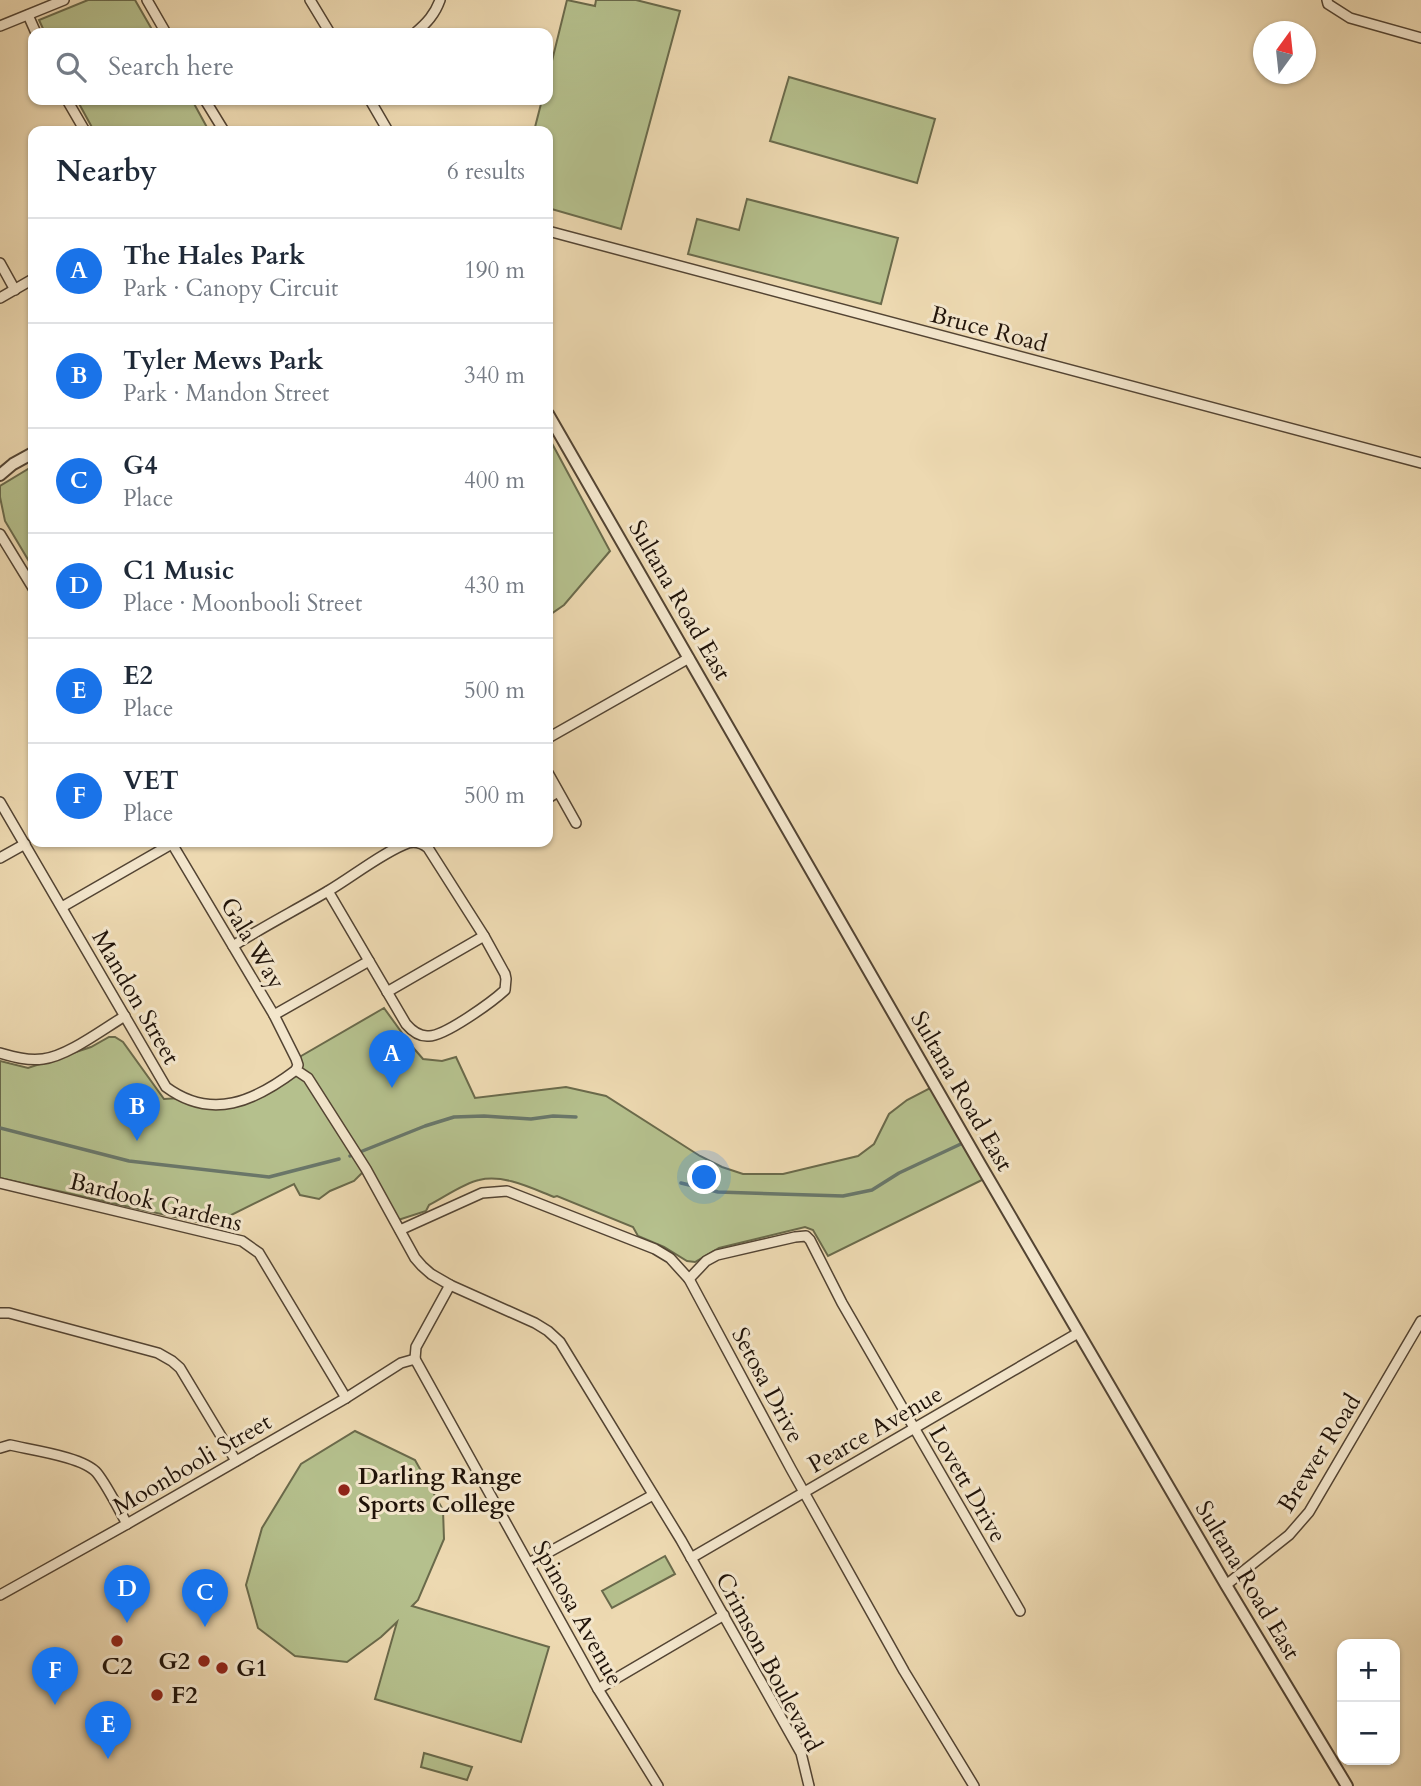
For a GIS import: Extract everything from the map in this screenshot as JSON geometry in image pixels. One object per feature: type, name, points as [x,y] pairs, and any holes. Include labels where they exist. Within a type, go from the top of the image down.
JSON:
[{"type":"street","points":[[0,26],[64,0]]},
{"type":"street","points":[[147,0],[163,28]]},
{"type":"street","points":[[310,0],[327,28]]},
{"type":"street","points":[[422,28],[435,13],[440,0]]},
{"type":"street","points":[[1327,0],[1328,4],[1350,18],[1421,38]]},
{"type":"street","points":[[28,15],[34,28]]},
{"type":"street","points":[[70,105],[82,126]]},
{"type":"street","points":[[208,105],[220,126]]},
{"type":"street","points":[[373,105],[385,126]]},
{"type":"street","name":"Bruce Road","points":[[553,232],[1421,463]]},
{"type":"street","points":[[0,262],[15,289]]},
{"type":"street","points":[[0,298],[28,282]]},
{"type":"street","name":"Sultana Road East","points":[[553,423],[1078,1334],[1347,1786]]},
{"type":"street","points":[[0,475],[28,456]]},
{"type":"street","points":[[0,467],[13,464]]},
{"type":"street","points":[[0,534],[28,580]]},
{"type":"street","points":[[553,735],[689,658]]},
{"type":"street","points":[[553,782],[576,822]]},
{"type":"street","points":[[553,795],[558,792]]},
{"type":"street","name":"Mandon Street","points":[[0,802],[166,1087],[181,1098],[197,1102],[216,1105],[240,1102],[272,1087],[297,1067]]},
{"type":"street","points":[[0,858],[25,844]]},
{"type":"street","points":[[62,907],[164,847]]},
{"type":"street","name":"Gala Way","points":[[176,847],[274,1015],[296,1059],[297,1067],[308,1078],[366,1169],[400,1230]]},
{"type":"street","points":[[233,946],[401,847]]},
{"type":"street","points":[[328,891],[406,1024],[426,1037],[452,1028],[505,990],[506,979],[484,936],[426,847]]},
{"type":"street","points":[[387,992],[484,936]]},
{"type":"street","points":[[274,1015],[369,961]]},
{"type":"street","points":[[0,1053],[21,1059],[43,1059],[61,1054],[125,1016]]},
{"type":"street","name":"Bardook Gardens","points":[[0,1183],[242,1241],[260,1253],[346,1398]]},
{"type":"street","name":"Setosa Drive","points":[[400,1230],[482,1193],[507,1191],[655,1249],[670,1258],[689,1279],[904,1671],[974,1786]]},
{"type":"street","points":[[400,1230],[422,1266],[450,1285],[416,1347],[415,1359]]},
{"type":"street","name":"Lovett Drive","points":[[689,1279],[706,1261],[717,1255],[806,1236],[813,1244],[842,1303],[914,1430],[1020,1611]]},
{"type":"street","name":"Crimson Boulevard","points":[[450,1285],[522,1316],[548,1331],[560,1342],[724,1615],[801,1753],[809,1786]]},
{"type":"street","points":[[0,1313],[9,1313],[158,1353],[172,1361],[180,1368],[236,1461]]},
{"type":"street","name":"Brewer Road","points":[[1226,1585],[1289,1535],[1309,1512],[1421,1321]]},
{"type":"street","name":"Pearce Avenue","points":[[691,1558],[1078,1334]]},
{"type":"street","name":"Moonbooli Street","points":[[0,1595],[346,1398],[401,1363],[415,1359]]},
{"type":"street","name":"Spinosa Avenue","points":[[415,1359],[598,1689],[659,1786]]},
{"type":"street","points":[[0,1448],[10,1445],[84,1463],[96,1471],[127,1524]]},
{"type":"street","points":[[528,1563],[653,1495]]},
{"type":"street","points":[[598,1689],[724,1615]]},
{"type":"green space","points":[[88,0],[135,0],[151,28],[43,28],[39,20]]},
{"type":"green space","points":[[567,0],[595,6],[596,0],[636,0],[680,11],[621,229],[553,209],[553,126],[535,126],[541,105],[553,105],[553,57]]},
{"type":"green space","points":[[789,77],[935,119],[917,183],[770,141]]},
{"type":"green space","points":[[80,105],[195,105],[206,126],[91,126]]},
{"type":"green space","points":[[747,199],[898,238],[881,304],[688,254],[697,219],[739,230]]},
{"type":"green space","points":[[553,445],[610,551],[564,605],[553,613]]},
{"type":"green space","points":[[28,469],[28,560],[5,521],[0,486]]},
{"type":"green space","points":[[384,1008],[423,1059],[442,1061],[456,1057],[475,1098],[566,1087],[606,1096],[700,1156],[743,1174],[783,1174],[858,1156],[874,1144],[889,1114],[907,1100],[934,1086],[988,1177],[828,1256],[813,1230],[805,1227],[719,1248],[695,1262],[687,1261],[638,1236],[633,1227],[557,1196],[498,1179],[467,1184],[429,1205],[426,1211],[395,1221],[366,1169],[354,1181],[319,1199],[300,1195],[294,1184],[227,1217],[219,1227],[0,1178],[0,1061],[28,1068],[115,1037],[123,1042],[164,1099],[239,1102],[296,1070],[296,1059]]},
{"type":"green space","points":[[355,1431],[415,1460],[443,1510],[444,1539],[418,1600],[412,1606],[549,1647],[521,1742],[375,1699],[397,1622],[347,1662],[295,1656],[258,1628],[246,1585],[262,1528],[301,1464]]},
{"type":"green space","points":[[665,1556],[675,1574],[612,1608],[602,1591]]},
{"type":"green space","points":[[424,1753],[472,1767],[467,1780],[421,1767]]},
{"type":"waterway","points":[[350,1156],[454,1117],[576,1117]]},
{"type":"waterway","points":[[0,1128],[129,1161],[269,1177],[339,1159]]},
{"type":"waterway","points":[[681,1183],[718,1192],[843,1196],[872,1190],[899,1173],[965,1142]]},
{"type":"place","name":"The Hales Park","points":[[392,1088]]},
{"type":"place","name":"Tyler Mews Park","points":[[137,1141]]},
{"type":"place","name":"Darling Range Sports College","points":[[344,1490]]},
{"type":"place","name":"C1 Music","points":[[127,1623]]},
{"type":"place","name":"G4","points":[[205,1627]]},
{"type":"place","name":"C2","points":[[117,1641]]},
{"type":"place","name":"G2","points":[[204,1661]]},
{"type":"place","name":"G1","points":[[222,1668]]},
{"type":"place","name":"F2","points":[[157,1695]]},
{"type":"place","name":"VET","points":[[55,1705]]},
{"type":"place","name":"E2","points":[[108,1759]]}]
